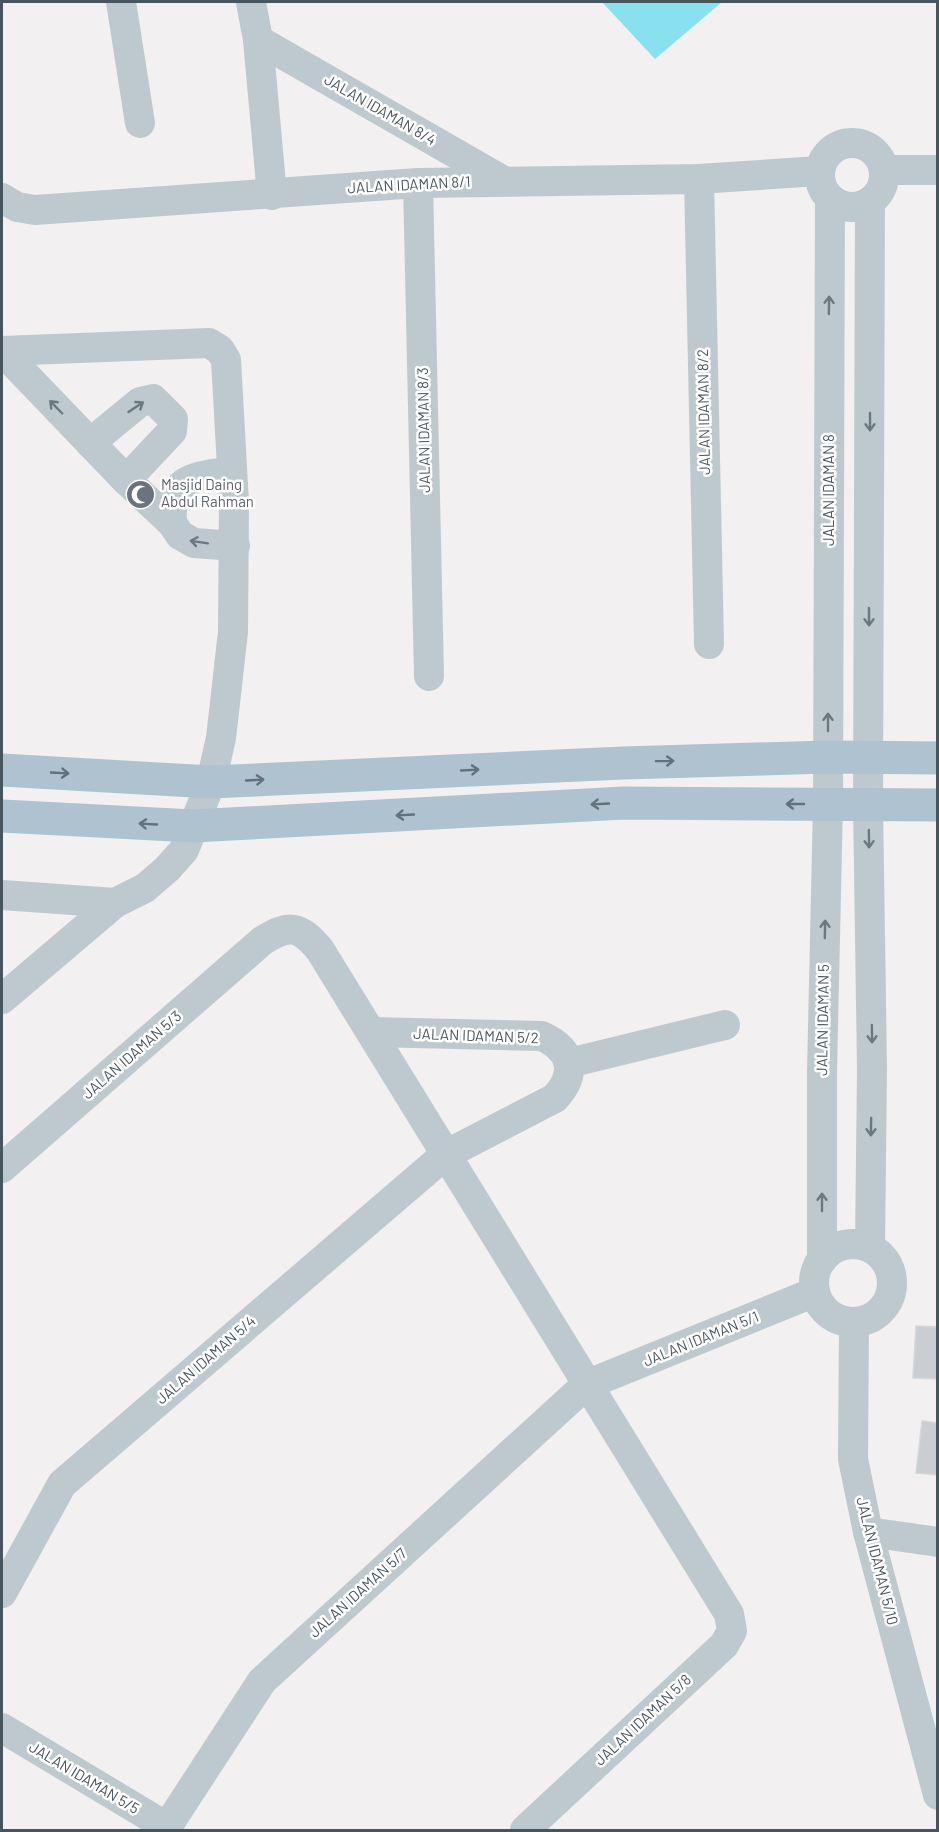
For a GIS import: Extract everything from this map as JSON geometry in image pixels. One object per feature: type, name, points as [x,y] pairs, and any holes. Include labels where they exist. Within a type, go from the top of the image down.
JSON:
[{"type":"main road","points":[[2,770],[211,782],[623,762],[828,780],[868,780],[938,758]]},
{"type":"main road","points":[[2,816],[193,826],[624,803],[828,780],[868,780],[938,805]]},
{"type":"street","points":[[121,2],[140,123]]},
{"type":"street","points":[[251,2],[258,40],[272,195]]},
{"type":"street","name":"JALAN IDAMAN 8/4","points":[[258,40],[502,180]]},
{"type":"street","points":[[846,142],[866,145],[881,160],[884,170],[882,188],[870,202],[850,207],[840,206],[830,200],[824,192],[819,171],[828,153],[846,142]]},
{"type":"street","points":[[884,170],[938,170]]},
{"type":"street","name":"JALAN IDAMAN 8/1","points":[[2,198],[17,207],[35,210],[418,183],[502,180],[699,179],[819,171]]},
{"type":"street","name":"JALAN IDAMAN 8/2","points":[[699,179],[709,644]]},
{"type":"street","name":"JALAN IDAMAN 8/3","points":[[418,183],[429,676]]},
{"type":"street","name":"JALAN IDAMAN 8","points":[[828,780],[830,200]]},
{"type":"street","points":[[870,202],[868,780],[872,1069],[870,1247]]},
{"type":"street","points":[[2,351],[209,343],[220,350],[226,360],[235,546],[233,632],[221,738],[211,782],[184,850],[145,888],[115,903],[15,975],[2,999]]},
{"type":"street","points":[[2,351],[126,480],[172,523],[180,535],[194,543],[235,546]]},
{"type":"street","points":[[90,443],[140,402],[153,399],[166,412],[172,419],[172,431],[126,480]]},
{"type":"street","points":[[829,468],[869,464]]},
{"type":"street","points":[[172,523],[170,502],[181,484],[199,476],[231,471]]},
{"type":"street","name":"JALAN IDAMAN 5","points":[[822,1260],[828,780]]},
{"type":"street","points":[[2,895],[115,903]]},
{"type":"street","name":"JALAN IDAMAN 5/3","points":[[2,1168],[262,941],[279,930],[294,928],[308,936],[320,950],[371,1032]]},
{"type":"street","points":[[445,1155],[555,1098],[565,1087],[569,1075],[568,1063],[725,1025]]},
{"type":"street","points":[[371,1032],[586,1385]]},
{"type":"street","name":"JALAN IDAMAN 5/2","points":[[371,1032],[542,1036],[556,1042],[564,1052],[568,1063]]},
{"type":"street","name":"JALAN IDAMAN 5/4","points":[[2,1593],[62,1484],[445,1155]]},
{"type":"street","points":[[843,1245],[870,1247],[888,1265],[892,1278],[892,1291],[887,1304],[878,1314],[854,1323],[841,1321],[829,1314],[820,1304],[815,1292],[816,1270],[822,1260],[831,1251],[843,1245]]},
{"type":"street","name":"JALAN IDAMAN 5/1","points":[[586,1385],[815,1292]]},
{"type":"street","name":"JALAN IDAMAN 5/10","points":[[854,1323],[853,1460],[868,1532],[938,1795]]},
{"type":"street","name":"JALAN IDAMAN 5/8","points":[[525,1830],[724,1645],[732,1631],[729,1614],[586,1385]]},
{"type":"street","name":"JALAN IDAMAN 5/7","points":[[166,1829],[262,1681],[586,1385]]},
{"type":"street","points":[[868,1532],[938,1542]]},
{"type":"street","name":"JALAN IDAMAN 5/5","points":[[2,1728],[166,1829]]},
{"type":"water","points":[[602,2],[722,2],[655,59]]},
{"type":"building","points":[[916,1326],[938,1327],[938,1379],[913,1378]]},
{"type":"building","points":[[922,1421],[938,1423],[938,1475],[916,1473]]},
{"type":"place","name":"Masjid Daing Abdul Rahman","points":[[140,494]]}]
